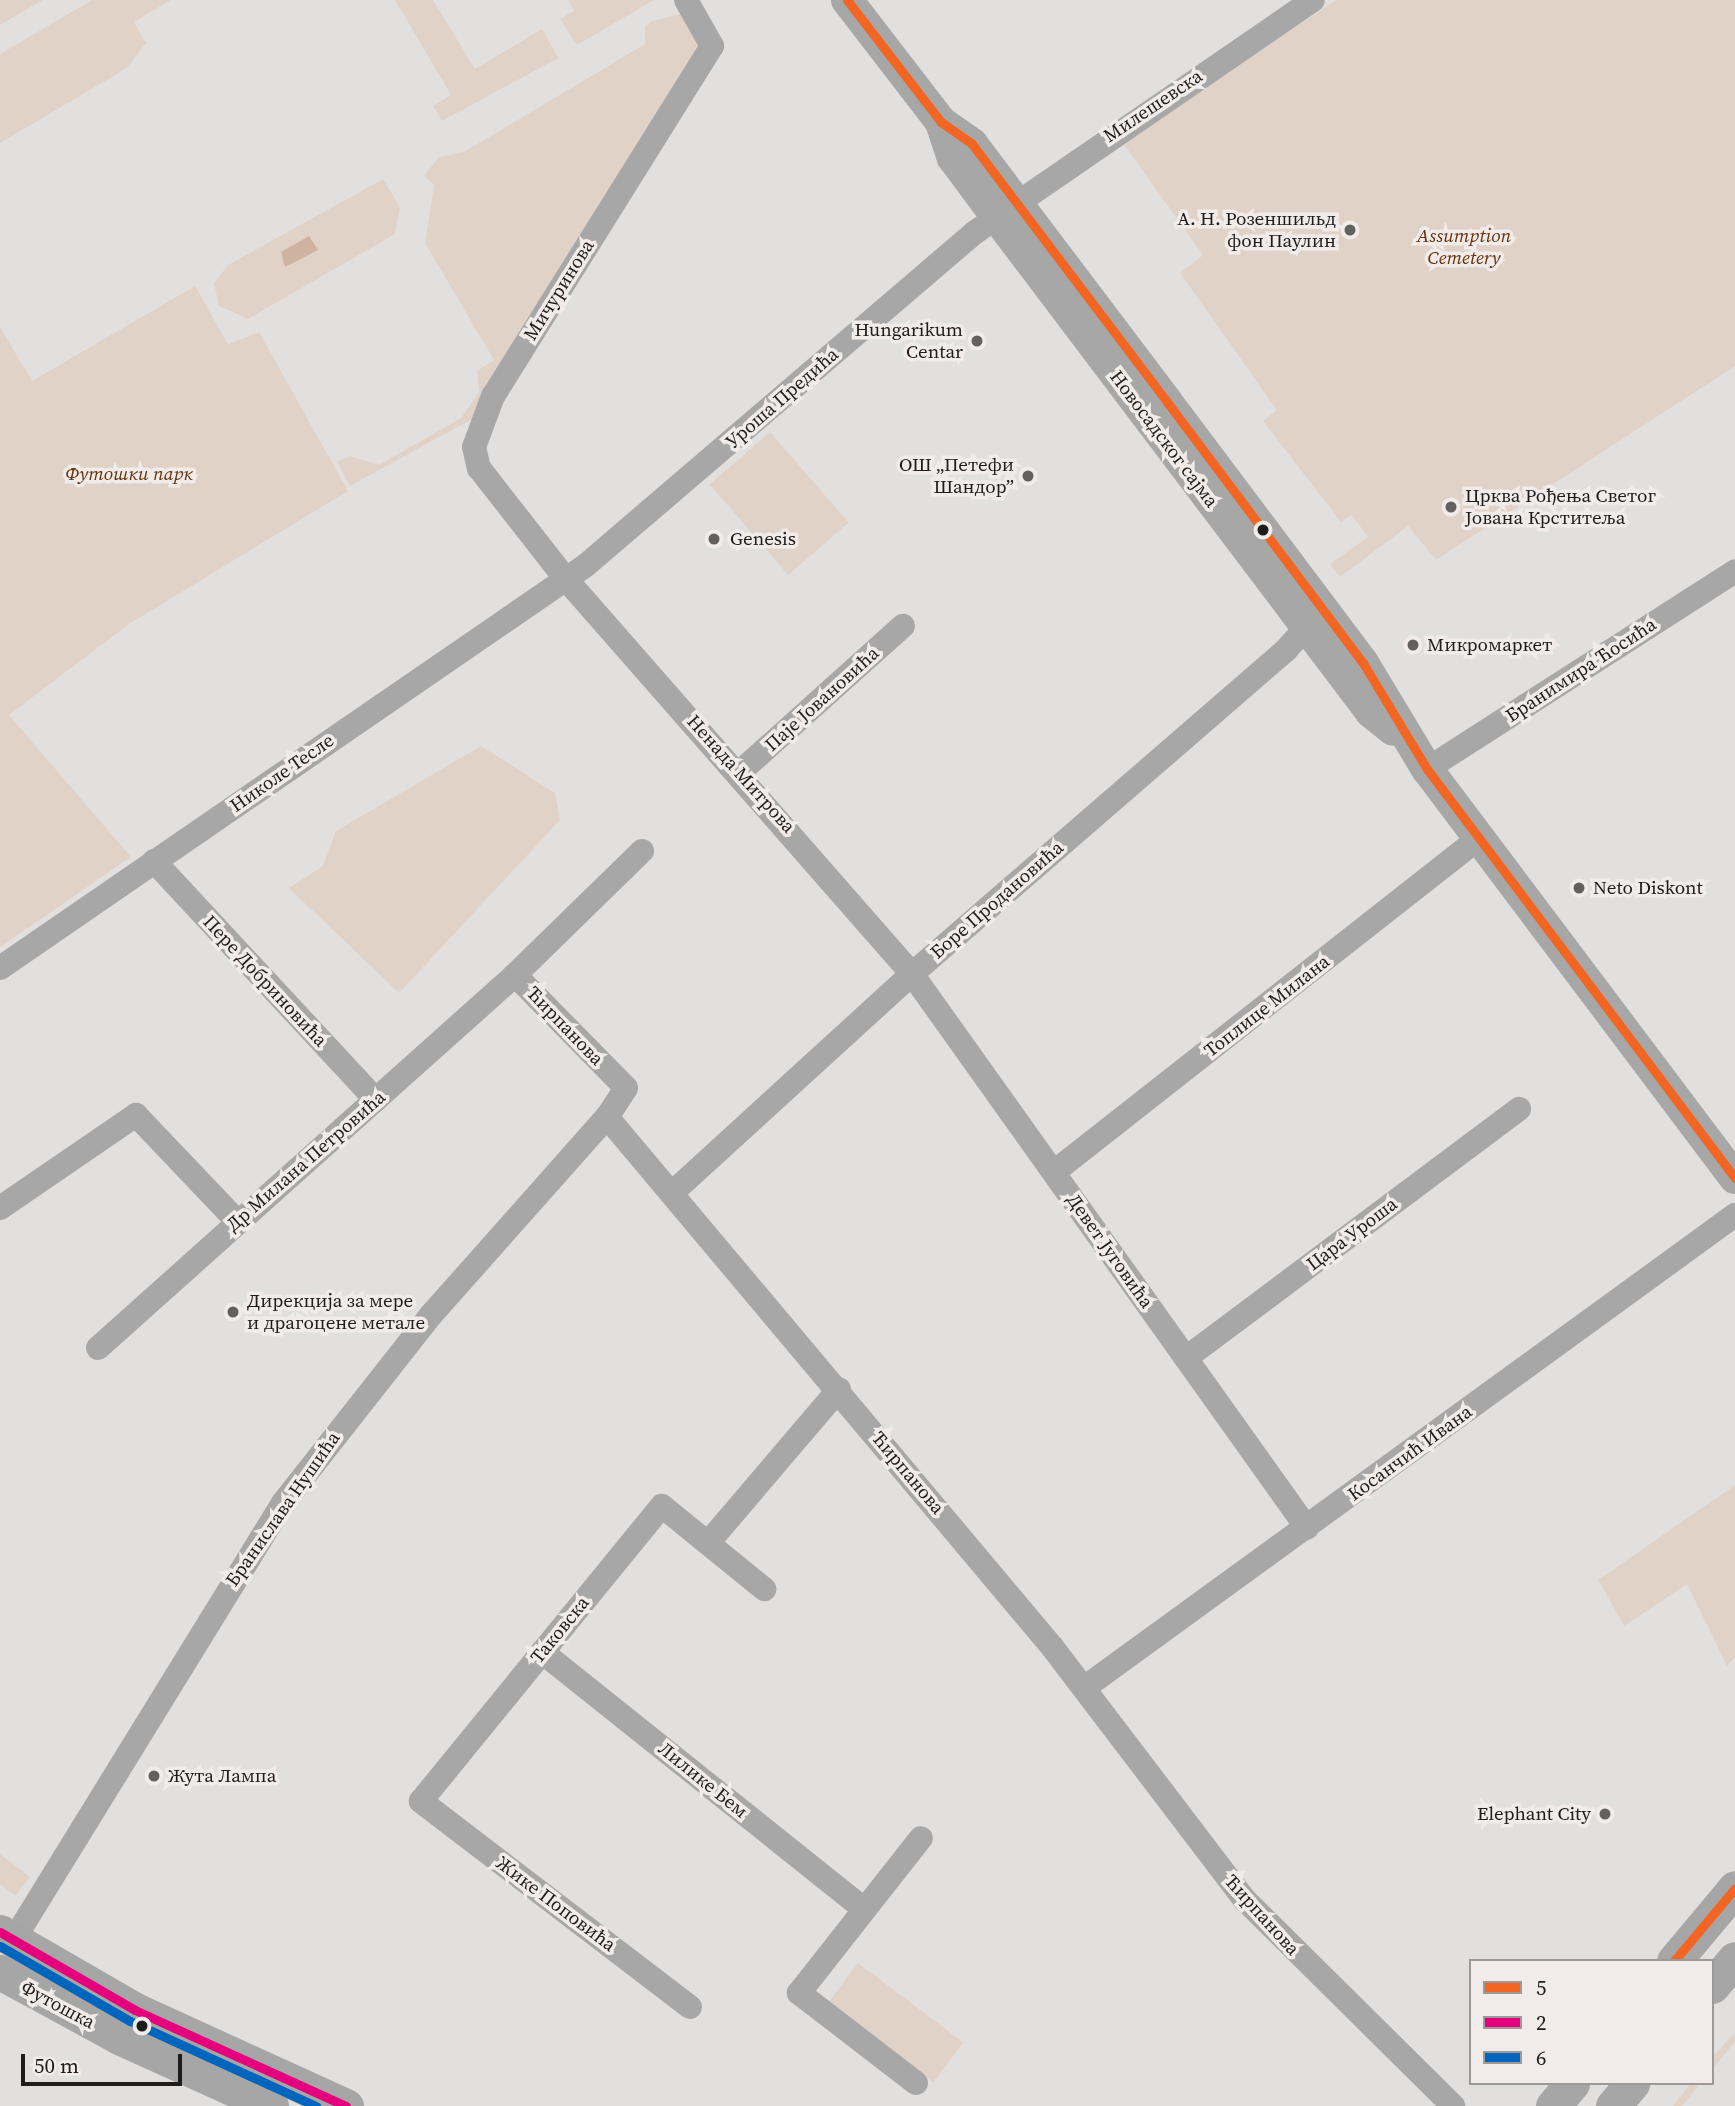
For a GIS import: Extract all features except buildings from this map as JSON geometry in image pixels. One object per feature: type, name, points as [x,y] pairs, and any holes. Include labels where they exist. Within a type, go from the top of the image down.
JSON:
[{"type":"main road","points":[[1676,1959],[1735,1888]]},
{"type":"main road","points":[[1714,1984],[1735,1959]]},
{"type":"main road","name":"Футошка","points":[[3,1960],[119,2037],[271,2106]]},
{"type":"main road","name":"Футошка","points":[[3,1960],[135,2010],[346,2106]]},
{"type":"main road","points":[[1553,2106],[1570,2085]]},
{"type":"main road","points":[[1613,2106],[1630,2085]]},
{"type":"street","name":"Мичуринова","points":[[565,578],[489,487],[474,447],[478,427],[712,46],[686,0]]},
{"type":"street","name":"Милешевска","points":[[1006,209],[1313,0]]},
{"type":"street","name":"Новосадског сајма","points":[[855,2],[941,122],[972,144],[1006,209],[1315,619],[1387,698],[1408,743],[1735,1178]]},
{"type":"street","name":"Уроша Предића","points":[[565,578],[633,528],[1006,209]]},
{"type":"street","name":"Бранимира Ћосића","points":[[1427,769],[1732,576]]},
{"type":"street","name":"Ненада Митрова","points":[[565,578],[740,772],[912,974]]},
{"type":"street","name":"Николе Тесле","points":[[0,968],[565,578]]},
{"type":"street","name":"Боре Продановића","points":[[672,1193],[912,974],[1315,619]]},
{"type":"street","name":"Паје Јовановића","points":[[740,772],[904,626]]},
{"type":"street","name":"Топлице Милана","points":[[1054,1172],[1478,839]]},
{"type":"street","name":"Ћирпанова","points":[[642,851],[515,975],[626,1088],[607,1117],[839,1389],[1084,1688],[1245,1900],[1445,2103]]},
{"type":"street","name":"Пере Добриновића","points":[[154,861],[376,1100]]},
{"type":"street","name":"Девет Југовића","points":[[912,974],[1307,1528]]},
{"type":"street","name":"Др Милана Петровића","points":[[99,1348],[237,1221],[515,975]]},
{"type":"street","name":"Цара Уроша","points":[[1186,1359],[1518,1109]]},
{"type":"street","points":[[0,1208],[136,1115],[237,1221]]},
{"type":"street","name":"Бранислава Нушића","points":[[3,1960],[283,1503],[431,1315],[607,1117]]},
{"type":"street","name":"Косанчић Ивана","points":[[1084,1688],[1735,1215]]},
{"type":"street","points":[[708,1543],[839,1389]]},
{"type":"street","name":"Таковска","points":[[421,1801],[662,1506],[764,1589]]},
{"type":"street","name":"Лилике Бем","points":[[542,1651],[864,1909]]},
{"type":"street","name":"Жике Поповића","points":[[421,1801],[690,2007]]},
{"type":"street","points":[[916,2083],[799,1993],[920,1838]]},
{"type":"green space","points":[[0,0],[43,0],[0,25]]},
{"type":"green space","points":[[92,0],[171,0],[134,22],[146,43],[127,68],[0,143],[0,54]]},
{"type":"green space","points":[[395,0],[433,0],[475,69],[542,29],[558,58],[442,121],[433,106],[451,95]]},
{"type":"green space","points":[[568,0],[654,0],[577,45],[560,19],[574,11]]},
{"type":"green space","name":"Assumption Cemetery","points":[[1336,0],[1735,0],[1735,366],[1436,560],[1408,526],[1340,577],[1330,564],[1368,537],[1352,515],[1341,522],[1263,421],[1277,410],[1180,273],[1203,255],[1123,143]]},
{"type":"green space","points":[[681,14],[700,49],[474,418],[350,486],[337,462],[350,456],[379,465],[461,418],[479,392],[477,371],[494,360],[425,243],[434,185],[424,176],[439,157],[464,152],[645,44],[645,27],[652,21]]},
{"type":"green space","points":[[383,179],[400,207],[395,234],[248,319],[219,306],[214,283],[228,265]]},
{"type":"green space","name":"Футошки парк","points":[[195,286],[228,344],[259,332],[348,491],[129,624],[9,715],[131,857],[0,947],[0,327],[32,381]]},
{"type":"green space","points":[[770,432],[849,523],[788,575],[710,484]]},
{"type":"green space","points":[[481,746],[555,793],[560,820],[399,993],[289,888],[323,866],[336,831]]},
{"type":"green space","points":[[1735,1485],[1735,1657],[1727,1666],[1687,1584],[1624,1626],[1598,1580]]},
{"type":"green space","points":[[0,1854],[30,1877],[15,1896],[0,1884]]},
{"type":"green space","points":[[858,1963],[963,2042],[933,2082],[828,2003]]},
{"type":"green space","points":[[1734,2033],[1735,2042],[1714,2067],[1714,2056]]},
{"type":"green space","points":[[1689,2085],[1698,2087],[1682,2106],[1673,2106]]},
{"type":"shaded area","points":[[309,236],[318,250],[285,267],[281,252]]},
{"type":"transit line","name":"5","points":[[847,0],[941,122],[972,144],[1167,402],[1363,663],[1427,769],[1735,1178]]},
{"type":"transit line","name":"5","points":[[1676,1959],[1735,1888]]},
{"type":"transit line","name":"2","points":[[0,1932],[135,2010],[346,2106]]},
{"type":"transit line","name":"6","points":[[0,1946],[130,2021],[316,2106]]},
{"type":"place","name":"А. Н. Розеншильд фон Паулин","points":[[1350,230]]},
{"type":"place","name":"Hungarikum Centar","points":[[977,341]]},
{"type":"place","name":"ОШ „Петефи Шандор”","points":[[1028,476]]},
{"type":"place","name":"Црква Рођења Светог Јована Крститеља","points":[[1451,507]]},
{"type":"place","name":"Genesis","points":[[714,539]]},
{"type":"place","name":"Микромаркет","points":[[1413,645]]},
{"type":"place","name":"Neto Diskont","points":[[1579,888]]},
{"type":"place","name":"Дирекција за мере и драгоцене метале","points":[[233,1312]]},
{"type":"place","name":"Жута Лампа","points":[[154,1776]]},
{"type":"place","name":"Elephant City","points":[[1605,1814]]}]
